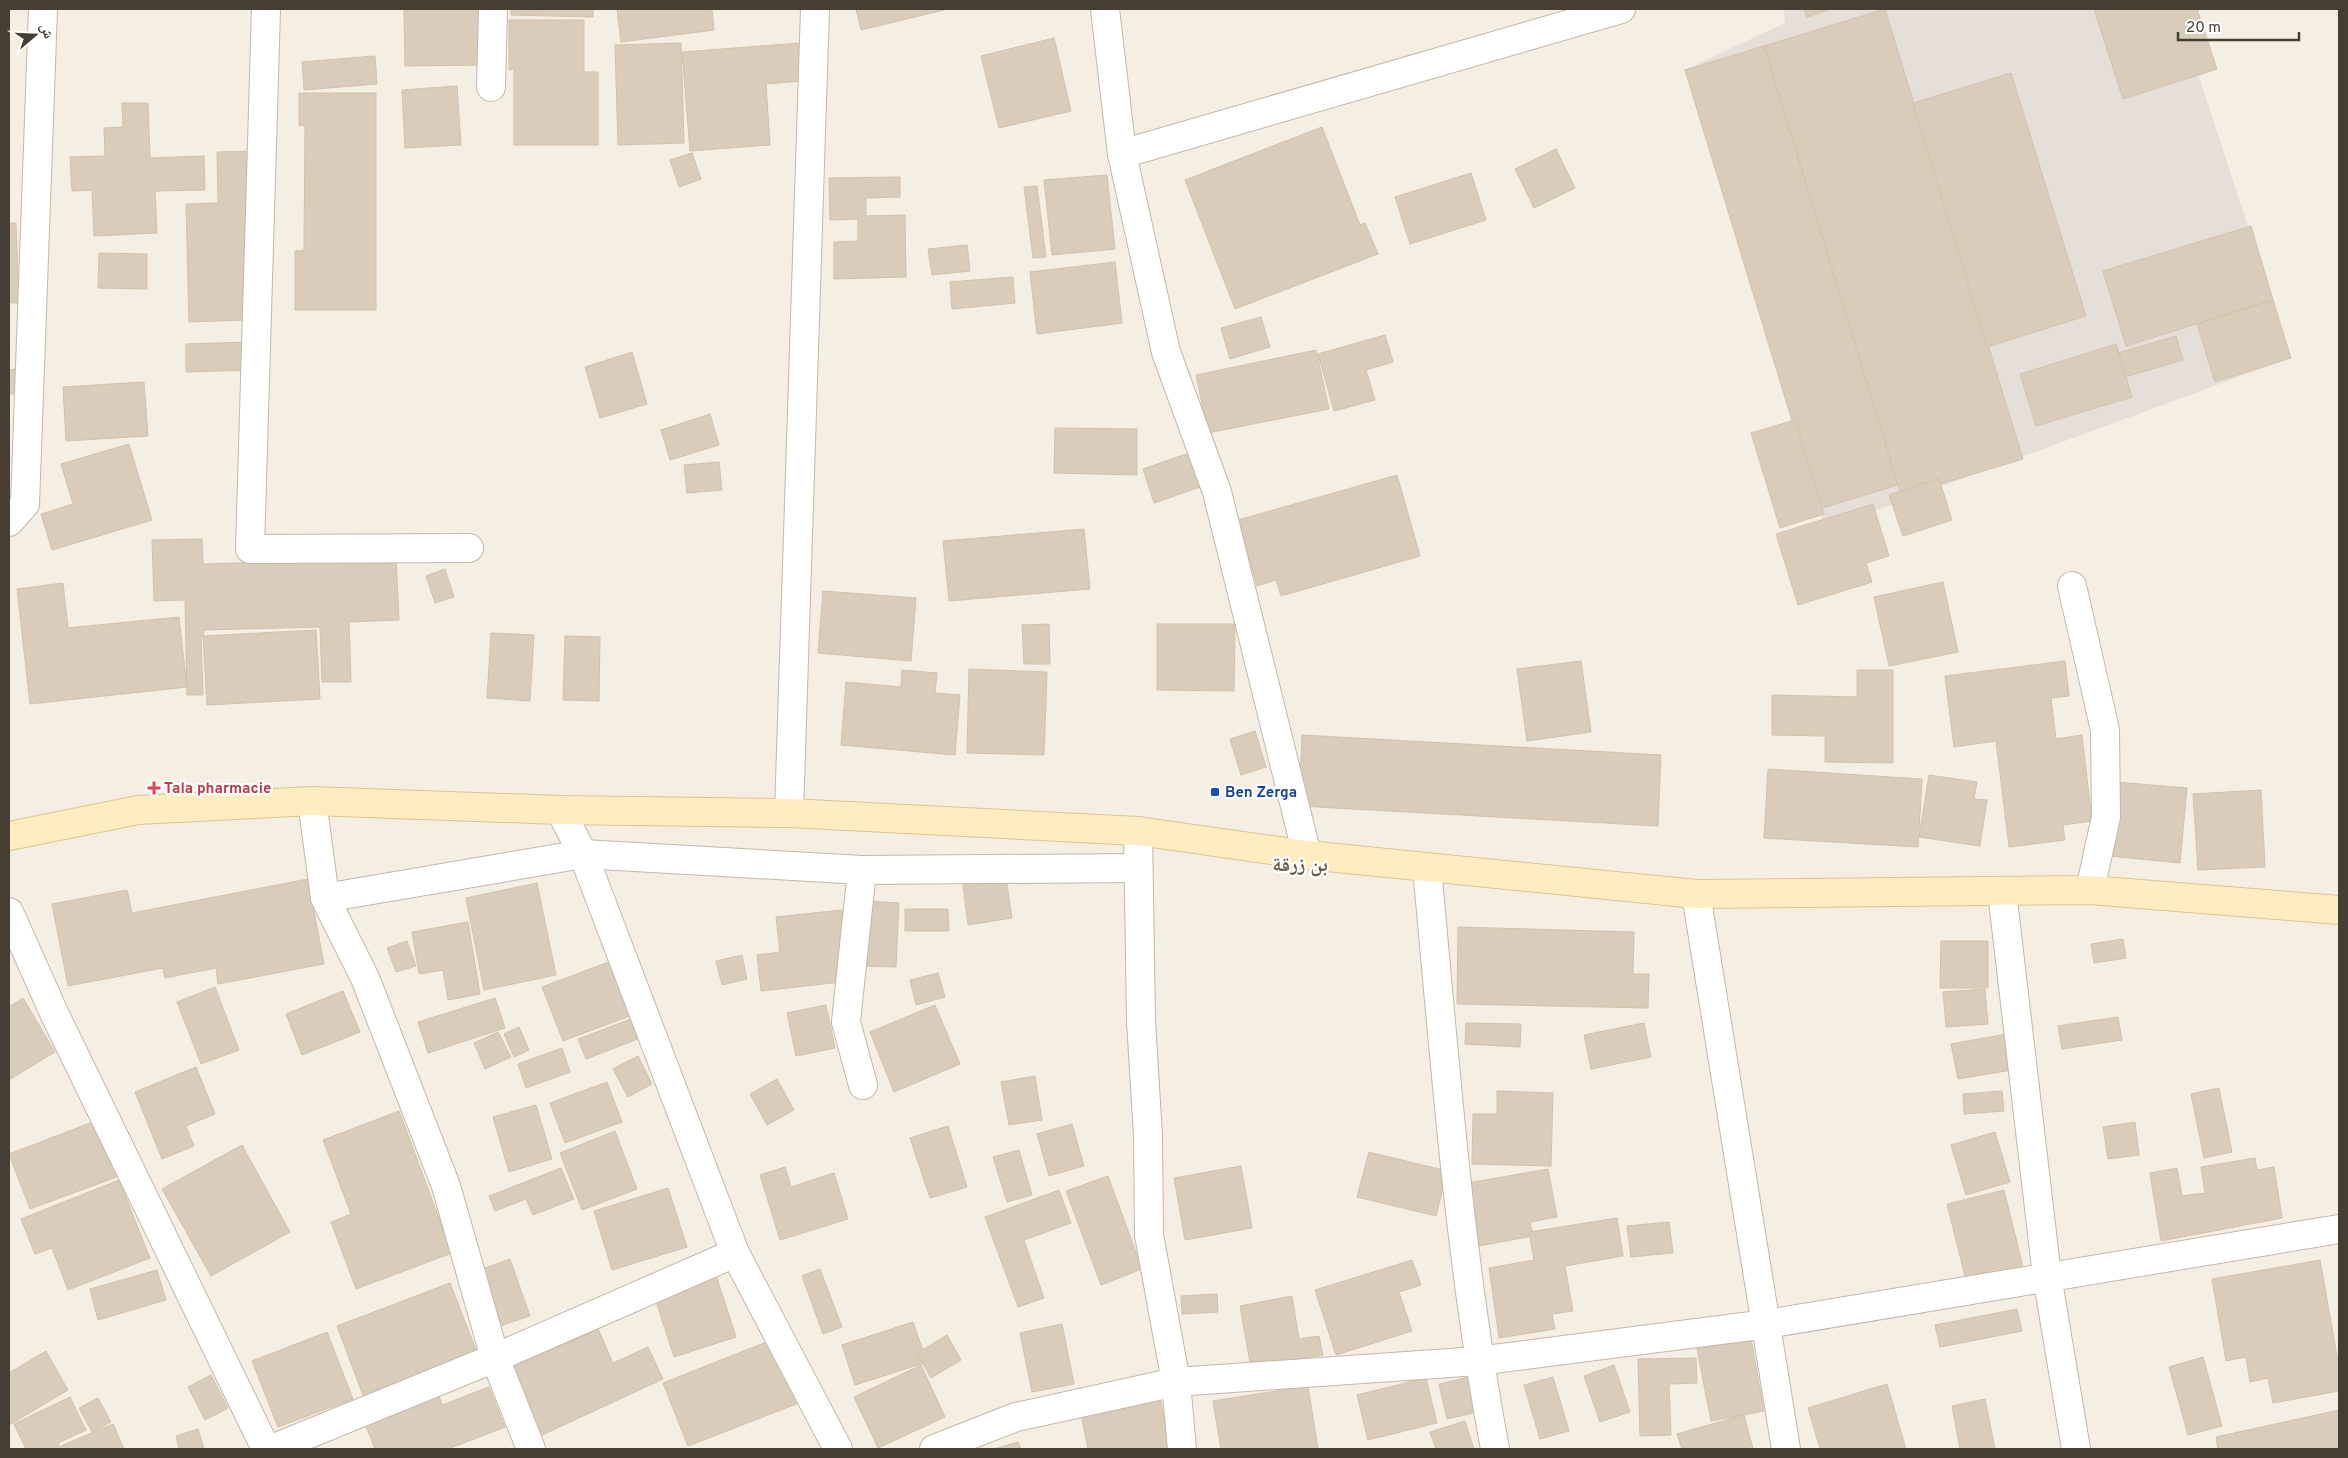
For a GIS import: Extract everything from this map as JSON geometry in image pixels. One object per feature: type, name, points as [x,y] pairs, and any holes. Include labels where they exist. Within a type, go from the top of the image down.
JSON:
[{"type":"main road","points":[[9,836],[138,810],[312,801],[560,810],[789,813],[1138,831],[1307,855],[1696,894],[2090,890],[2339,910]]},
{"type":"street","points":[[9,522],[25,504],[43,9]]},
{"type":"street","points":[[266,9],[250,549],[470,548]]},
{"type":"street","points":[[491,86],[493,9]]},
{"type":"street","points":[[789,813],[814,9]]},
{"type":"street","points":[[1105,9],[1122,154],[1166,352],[1217,492],[1307,855]]},
{"type":"street","points":[[1122,154],[1621,9]]},
{"type":"street","points":[[2072,586],[2105,730],[2106,817],[2090,890]]},
{"type":"street","points":[[312,801],[325,898],[365,978],[446,1186],[496,1358],[531,1449]]},
{"type":"street","points":[[560,810],[583,854],[735,1253],[838,1449]]},
{"type":"street","points":[[1138,831],[1141,1021],[1148,1136],[1149,1235],[1176,1382],[1182,1449]]},
{"type":"street","points":[[325,898],[583,854],[862,870],[1138,868]]},
{"type":"street","points":[[1427,868],[1451,1128],[1478,1361],[1494,1449]]},
{"type":"street","points":[[862,870],[846,1022],[863,1084]]},
{"type":"street","points":[[2002,892],[2047,1276],[2076,1449]]},
{"type":"street","points":[[1696,894],[1786,1449]]},
{"type":"street","points":[[9,912],[59,1024],[266,1449]]},
{"type":"street","points":[[934,1449],[1016,1417],[1176,1382],[1478,1361],[1767,1324],[2339,1229]]},
{"type":"street","points":[[272,1449],[496,1358],[735,1253]]},
{"type":"shaded area","points":[[1784,9],[2177,9],[2291,358],[1825,529],[1685,70],[1785,23]]},
{"type":"building","points":[[404,9],[483,9],[484,65],[405,66]]},
{"type":"building","points":[[511,9],[593,9],[593,17],[511,15]]},
{"type":"building","points":[[617,9],[712,9],[714,30],[621,42]]},
{"type":"building","points":[[856,9],[948,9],[861,30]]},
{"type":"building","points":[[1804,9],[1831,9],[1807,17]]},
{"type":"building","points":[[1885,9],[2023,459],[1901,496],[1764,46]]},
{"type":"building","points":[[2094,9],[2197,9],[2217,69],[2123,99]]},
{"type":"building","points":[[509,20],[584,20],[584,72],[598,72],[598,145],[514,145],[514,69],[509,70]]},
{"type":"building","points":[[1054,38],[1071,111],[999,128],[981,56]]},
{"type":"building","points":[[681,43],[684,143],[618,145],[615,45]]},
{"type":"building","points":[[800,43],[803,81],[766,84],[770,145],[690,151],[682,52]]},
{"type":"building","points":[[1764,46],[1898,485],[1819,509],[1685,70]]},
{"type":"building","points":[[375,56],[377,84],[304,90],[302,62]]},
{"type":"building","points":[[2011,73],[2086,316],[1987,347],[1913,103]]},
{"type":"building","points":[[457,86],[461,145],[405,148],[402,90]]},
{"type":"building","points":[[299,93],[376,93],[376,310],[295,310],[295,251],[304,250],[305,125],[299,126]]},
{"type":"building","points":[[122,103],[148,103],[150,158],[204,156],[205,190],[155,191],[157,233],[94,236],[92,190],[72,191],[70,157],[105,156],[104,128],[123,127]]},
{"type":"building","points":[[1322,127],[1360,225],[1365,223],[1378,254],[1235,309],[1185,180]]},
{"type":"building","points":[[1556,149],[1575,188],[1534,208],[1515,169]]},
{"type":"building","points":[[259,151],[261,234],[244,234],[245,320],[189,322],[186,204],[218,203],[217,152]]},
{"type":"building","points":[[692,153],[701,179],[679,187],[670,160]]},
{"type":"building","points":[[1471,173],[1486,220],[1410,244],[1395,197]]},
{"type":"building","points":[[1107,175],[1115,249],[1052,255],[1044,180]]},
{"type":"building","points":[[900,177],[900,197],[866,198],[866,216],[905,215],[906,277],[834,279],[834,242],[858,241],[858,219],[830,220],[829,178]]},
{"type":"building","points":[[1037,186],[1046,257],[1033,258],[1024,187]]},
{"type":"building","points":[[9,223],[16,223],[19,303],[9,303]]},
{"type":"building","points":[[2251,226],[2273,300],[2126,346],[2103,271]]},
{"type":"building","points":[[967,245],[970,271],[932,275],[928,249]]},
{"type":"building","points":[[99,253],[147,254],[147,289],[98,288]]},
{"type":"building","points":[[1115,262],[1122,323],[1037,334],[1030,272]]},
{"type":"building","points":[[1013,277],[1015,303],[952,309],[950,282]]},
{"type":"building","points":[[2273,300],[2291,358],[2215,382],[2197,324]]},
{"type":"building","points":[[1261,317],[1270,347],[1230,359],[1221,328]]},
{"type":"building","points":[[1385,335],[1393,362],[1366,370],[1375,400],[1334,411],[1318,354]]},
{"type":"building","points":[[2176,336],[2183,360],[2125,377],[2118,353]]},
{"type":"building","points":[[250,342],[251,370],[186,372],[186,344]]},
{"type":"building","points":[[2116,344],[2132,397],[2036,426],[2020,374]]},
{"type":"building","points":[[1316,350],[1329,409],[1208,433],[1196,375]]},
{"type":"building","points":[[632,352],[647,404],[600,418],[585,367]]},
{"type":"building","points":[[25,367],[29,392],[9,394],[9,370]]},
{"type":"building","points":[[144,382],[148,436],[66,441],[63,387]]},
{"type":"building","points":[[710,414],[719,445],[670,460],[661,430]]},
{"type":"building","points":[[1795,420],[1824,514],[1780,528],[1751,433]]},
{"type":"building","points":[[1055,428],[1137,429],[1137,475],[1054,473]]},
{"type":"building","points":[[129,444],[152,520],[52,550],[41,514],[73,504],[61,464]]},
{"type":"building","points":[[1195,451],[1206,485],[1154,503],[1143,469]]},
{"type":"building","points":[[719,462],[722,490],[687,493],[684,465]]},
{"type":"building","points":[[1397,475],[1420,556],[1281,596],[1276,580],[1257,586],[1238,520]]},
{"type":"building","points":[[1939,478],[1952,520],[1903,536],[1889,495]]},
{"type":"building","points":[[1873,504],[1889,556],[1866,563],[1872,582],[1798,605],[1776,534]]},
{"type":"building","points":[[1084,529],[1090,589],[949,601],[943,541]]},
{"type":"building","points":[[202,539],[203,564],[396,558],[399,620],[349,622],[351,682],[322,682],[320,627],[204,630],[203,636],[201,636],[203,695],[187,695],[185,600],[154,601],[152,540]]},
{"type":"building","points":[[445,569],[454,597],[435,603],[426,576]]},
{"type":"building","points":[[1943,582],[1958,652],[1889,666],[1874,597]]},
{"type":"building","points":[[63,583],[68,628],[179,617],[187,687],[30,704],[17,589]]},
{"type":"building","points":[[823,591],[916,598],[911,661],[818,653]]},
{"type":"building","points":[[1049,624],[1050,664],[1024,664],[1022,625]]},
{"type":"building","points":[[1157,624],[1235,624],[1234,691],[1157,690]]},
{"type":"building","points":[[316,630],[320,699],[207,705],[203,636]]},
{"type":"building","points":[[491,633],[534,635],[530,701],[487,698]]},
{"type":"building","points":[[565,636],[600,637],[599,701],[563,700]]},
{"type":"building","points":[[1581,661],[1591,732],[1527,741],[1517,669]]},
{"type":"building","points":[[2065,661],[2069,696],[2051,698],[2056,739],[2082,735],[2092,821],[2063,825],[2065,840],[2009,847],[1996,741],[1954,747],[1945,676]]},
{"type":"building","points":[[969,669],[1047,672],[1044,755],[967,753]]},
{"type":"building","points":[[902,670],[937,673],[935,693],[960,695],[955,755],[841,745],[846,682],[901,687]]},
{"type":"building","points":[[1857,670],[1893,670],[1893,763],[1825,762],[1825,736],[1772,735],[1772,695],[1857,697]]},
{"type":"building","points":[[1255,731],[1266,767],[1241,775],[1230,739]]},
{"type":"building","points":[[1302,735],[1661,755],[1658,826],[1299,806]]},
{"type":"building","points":[[1768,769],[1922,779],[1918,847],[1764,838]]},
{"type":"building","points":[[1929,775],[1977,782],[1974,799],[1987,800],[1980,846],[1919,837]]},
{"type":"building","points":[[2116,782],[2187,788],[2180,863],[2109,856]]},
{"type":"building","points":[[2261,790],[2265,867],[2198,870],[2193,794]]},
{"type":"building","points":[[1006,878],[1012,918],[968,925],[963,885]]},
{"type":"building","points":[[308,879],[324,964],[218,984],[216,968],[165,978],[163,968],[68,986],[52,904],[127,890],[132,913]]},
{"type":"building","points":[[537,883],[556,975],[484,990],[466,898]]},
{"type":"building","points":[[864,901],[899,903],[896,967],[862,966]]},
{"type":"building","points":[[905,909],[948,909],[949,931],[905,931]]},
{"type":"building","points":[[842,910],[850,981],[761,991],[757,955],[780,952],[776,917]]},
{"type":"building","points":[[468,922],[480,994],[448,1000],[443,970],[419,974],[412,932]]},
{"type":"building","points":[[1458,927],[1634,932],[1633,974],[1649,974],[1648,1008],[1457,1004]]},
{"type":"building","points":[[2123,939],[2126,958],[2094,963],[2091,944]]},
{"type":"building","points":[[407,941],[416,966],[396,972],[387,948]]},
{"type":"building","points":[[1941,941],[1988,941],[1988,988],[1940,988]]},
{"type":"building","points":[[742,955],[747,979],[722,985],[716,961]]},
{"type":"building","points":[[614,960],[635,1014],[563,1041],[542,987]]},
{"type":"building","points":[[938,973],[945,997],[916,1005],[910,980]]},
{"type":"building","points":[[215,987],[239,1050],[201,1064],[177,1002]]},
{"type":"building","points":[[1985,989],[1988,1024],[1946,1027],[1943,992]]},
{"type":"building","points":[[343,991],[360,1032],[302,1055],[286,1014]]},
{"type":"building","points":[[23,998],[55,1052],[9,1080],[9,1007]]},
{"type":"building","points":[[495,998],[505,1028],[428,1053],[418,1022]]},
{"type":"building","points":[[826,1005],[835,1048],[796,1056],[787,1013]]},
{"type":"building","points":[[935,1005],[960,1064],[894,1092],[870,1032]]},
{"type":"building","points":[[636,1017],[643,1037],[586,1059],[578,1039]]},
{"type":"building","points":[[2118,1017],[2122,1040],[2062,1049],[2058,1026]]},
{"type":"building","points":[[1466,1023],[1521,1024],[1520,1047],[1465,1044]]},
{"type":"building","points":[[1644,1023],[1651,1057],[1591,1069],[1584,1035]]},
{"type":"building","points":[[519,1027],[529,1050],[514,1057],[504,1034]]},
{"type":"building","points":[[498,1032],[511,1057],[485,1069],[474,1043]]},
{"type":"building","points":[[2007,1034],[2012,1070],[1958,1079],[1951,1044]]},
{"type":"building","points":[[562,1048],[570,1072],[526,1088],[518,1064]]},
{"type":"building","points":[[638,1056],[652,1084],[628,1097],[613,1069]]},
{"type":"building","points":[[196,1067],[215,1114],[186,1126],[194,1146],[162,1159],[135,1092]]},
{"type":"building","points":[[1035,1076],[1042,1120],[1009,1125],[1001,1082]]},
{"type":"building","points":[[777,1079],[794,1110],[767,1125],[750,1094]]},
{"type":"building","points":[[607,1082],[622,1122],[565,1143],[550,1103]]},
{"type":"building","points":[[2219,1088],[2232,1152],[2204,1158],[2191,1094]]},
{"type":"building","points":[[1497,1091],[1553,1093],[1551,1166],[1472,1164],[1473,1114],[1497,1114]]},
{"type":"building","points":[[2002,1091],[2004,1111],[1964,1114],[1963,1094]]},
{"type":"building","points":[[536,1105],[552,1159],[509,1172],[493,1117]]},
{"type":"building","points":[[399,1111],[452,1253],[356,1289],[331,1222],[351,1214],[323,1140]]},
{"type":"building","points":[[98,1120],[119,1176],[30,1209],[9,1154]]},
{"type":"building","points":[[2135,1122],[2139,1155],[2108,1159],[2103,1127]]},
{"type":"building","points":[[1072,1124],[1084,1166],[1049,1176],[1037,1134]]},
{"type":"building","points":[[948,1126],[967,1187],[930,1198],[910,1138]]},
{"type":"building","points":[[615,1131],[637,1189],[582,1210],[560,1153]]},
{"type":"building","points":[[1995,1132],[2010,1182],[1966,1195],[1951,1145]]},
{"type":"building","points":[[242,1145],[290,1232],[211,1276],[162,1189]]},
{"type":"building","points":[[1019,1150],[1032,1195],[1007,1202],[993,1157]]},
{"type":"building","points":[[1369,1152],[1447,1171],[1436,1216],[1357,1197]]},
{"type":"building","points":[[2255,1158],[2257,1170],[2274,1167],[2282,1218],[2161,1241],[2150,1173],[2177,1168],[2182,1196],[2205,1193],[2201,1167]]},
{"type":"building","points":[[1241,1166],[1252,1228],[1185,1240],[1174,1178]]},
{"type":"building","points":[[785,1167],[791,1187],[834,1173],[848,1219],[780,1240],[760,1175]]},
{"type":"building","points":[[561,1168],[574,1199],[533,1215],[526,1199],[495,1211],[489,1196]]},
{"type":"building","points":[[1548,1169],[1557,1217],[1530,1222],[1533,1236],[1479,1246],[1468,1183]]},
{"type":"building","points":[[1108,1176],[1142,1269],[1101,1285],[1066,1191]]},
{"type":"building","points":[[119,1180],[150,1258],[68,1290],[52,1248],[35,1254],[21,1219]]},
{"type":"building","points":[[668,1188],[687,1247],[612,1270],[594,1211]]},
{"type":"building","points":[[1059,1190],[1071,1223],[1024,1240],[1044,1298],[1018,1307],[985,1217]]},
{"type":"building","points":[[2004,1190],[2024,1271],[1967,1284],[1947,1204]]},
{"type":"building","points":[[1617,1218],[1623,1256],[1565,1266],[1573,1311],[1552,1314],[1555,1329],[1499,1338],[1489,1268],[1534,1260],[1529,1232]]},
{"type":"building","points":[[1669,1222],[1673,1253],[1631,1257],[1627,1226]]},
{"type":"building","points":[[510,1259],[530,1316],[500,1326],[480,1270]]},
{"type":"building","points":[[1412,1260],[1421,1285],[1399,1292],[1412,1331],[1336,1355],[1315,1290]]},
{"type":"building","points":[[2320,1260],[2339,1367],[2339,1391],[2273,1403],[2268,1378],[2250,1382],[2246,1357],[2226,1361],[2212,1279]]},
{"type":"building","points":[[820,1269],[842,1327],[823,1334],[802,1276]]},
{"type":"building","points":[[157,1270],[166,1300],[98,1320],[90,1289]]},
{"type":"building","points":[[716,1275],[736,1337],[674,1357],[654,1295]]},
{"type":"building","points":[[450,1283],[478,1355],[364,1398],[337,1326]]},
{"type":"building","points":[[1217,1294],[1218,1312],[1182,1314],[1181,1296]]},
{"type":"building","points":[[1292,1296],[1299,1339],[1319,1336],[1323,1355],[1251,1368],[1240,1306]]},
{"type":"building","points":[[2017,1309],[2022,1331],[1940,1347],[1935,1325]]},
{"type":"building","points":[[913,1322],[927,1362],[855,1385],[842,1345]]},
{"type":"building","points":[[1062,1324],[1074,1384],[1032,1392],[1020,1333]]},
{"type":"building","points":[[598,1329],[613,1363],[648,1347],[663,1379],[540,1436],[509,1368]]},
{"type":"building","points":[[327,1332],[353,1399],[278,1427],[252,1361]]},
{"type":"building","points":[[947,1335],[961,1360],[931,1378],[917,1353]]},
{"type":"building","points":[[779,1337],[804,1401],[688,1446],[663,1383]]},
{"type":"building","points":[[1751,1339],[1764,1411],[1711,1421],[1697,1349]]},
{"type":"building","points":[[46,1351],[68,1390],[11,1424],[9,1421],[9,1373]]},
{"type":"building","points":[[2203,1357],[2222,1426],[2188,1435],[2169,1367]]},
{"type":"building","points":[[1696,1358],[1697,1383],[1669,1384],[1671,1435],[1640,1436],[1638,1359]]},
{"type":"building","points":[[921,1365],[945,1417],[878,1448],[854,1397]]},
{"type":"building","points":[[1614,1365],[1630,1412],[1600,1422],[1584,1376]]},
{"type":"building","points":[[211,1375],[228,1408],[205,1420],[188,1387]]},
{"type":"building","points":[[1469,1377],[1478,1412],[1447,1419],[1439,1384]]},
{"type":"building","points":[[1553,1377],[1569,1431],[1540,1439],[1524,1385]]},
{"type":"building","points":[[1426,1378],[1437,1423],[1368,1440],[1357,1395]]},
{"type":"building","points":[[1887,1384],[1906,1449],[1820,1449],[1808,1408]]},
{"type":"building","points":[[1308,1386],[1318,1449],[1221,1449],[1213,1401]]},
{"type":"building","points":[[489,1387],[505,1427],[448,1449],[375,1449],[364,1421],[438,1392],[442,1405]]},
{"type":"building","points":[[70,1397],[86,1430],[58,1443],[61,1449],[26,1449],[14,1424]]},
{"type":"building","points":[[98,1398],[111,1422],[92,1432],[79,1408]]},
{"type":"building","points":[[1160,1398],[1170,1449],[1088,1449],[1081,1414]]},
{"type":"building","points":[[1985,1399],[1995,1449],[1960,1449],[1952,1406]]},
{"type":"building","points":[[2339,1410],[2339,1449],[2218,1449],[2216,1437]]},
{"type":"building","points":[[1744,1415],[1753,1449],[1682,1449],[1677,1434]]},
{"type":"building","points":[[1465,1421],[1474,1449],[1436,1449],[1430,1432]]},
{"type":"building","points":[[113,1424],[124,1449],[63,1449],[61,1446]]},
{"type":"building","points":[[198,1429],[204,1449],[179,1449],[176,1436]]},
{"type":"building","points":[[1018,1442],[1021,1449],[994,1449]]},
{"type":"place","name":"Tala pharmacie","points":[[154,788]]},
{"type":"place","name":"Ben Zerga","points":[[1215,792]]},
{"type":"district","name":"بن زرقة","points":[[1300,864]]}]
